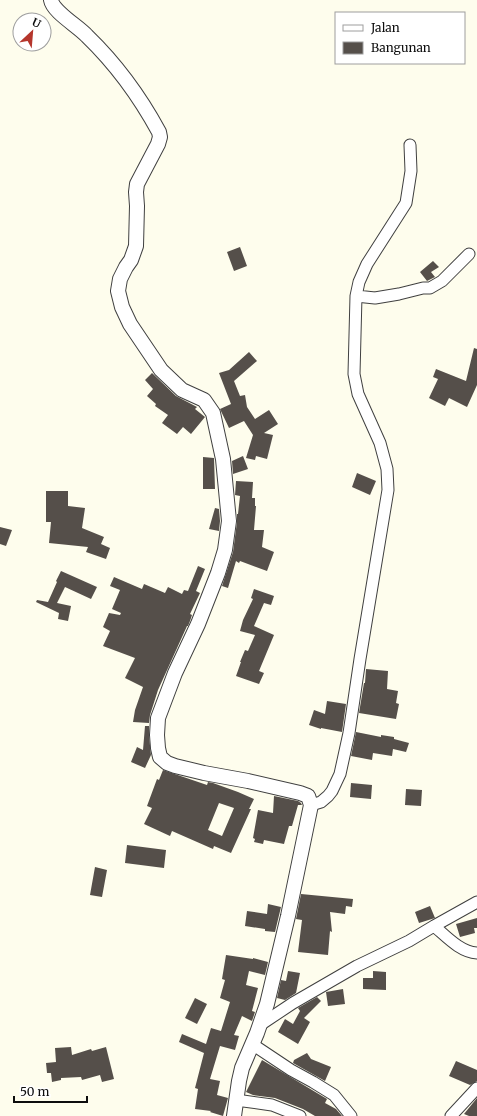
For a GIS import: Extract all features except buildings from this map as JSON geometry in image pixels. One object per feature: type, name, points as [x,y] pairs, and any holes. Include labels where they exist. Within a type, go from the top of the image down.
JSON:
[{"type":"street","points":[[51,0],[51,4],[55,10],[87,35],[129,84],[159,132],[160,138],[158,144],[137,184],[136,246],[131,260],[120,279],[118,291],[122,307],[130,324],[161,370],[182,390],[204,400],[213,413],[223,459],[229,521],[225,550],[200,617],[175,673],[158,718],[157,735],[160,757],[167,763],[175,766],[300,793],[308,796],[311,805],[288,916],[267,1004],[242,1068],[234,1116]]},
{"type":"street","points":[[311,805],[321,802],[328,796],[340,774],[349,733],[388,490],[388,468],[380,443],[358,394],[354,374],[356,296],[359,282],[367,264],[406,203],[411,171],[410,145]]},
{"type":"street","points":[[356,296],[375,298],[423,288],[430,288],[442,280],[469,254]]},
{"type":"street","points":[[260,1025],[357,966],[409,941],[477,902]]},
{"type":"street","points":[[434,926],[465,950],[477,953]]},
{"type":"street","points":[[252,1044],[291,1070],[334,1095],[351,1116]]},
{"type":"street","points":[[451,1116],[477,1088]]},
{"type":"street","points":[[236,1100],[272,1105],[300,1116]]}]
